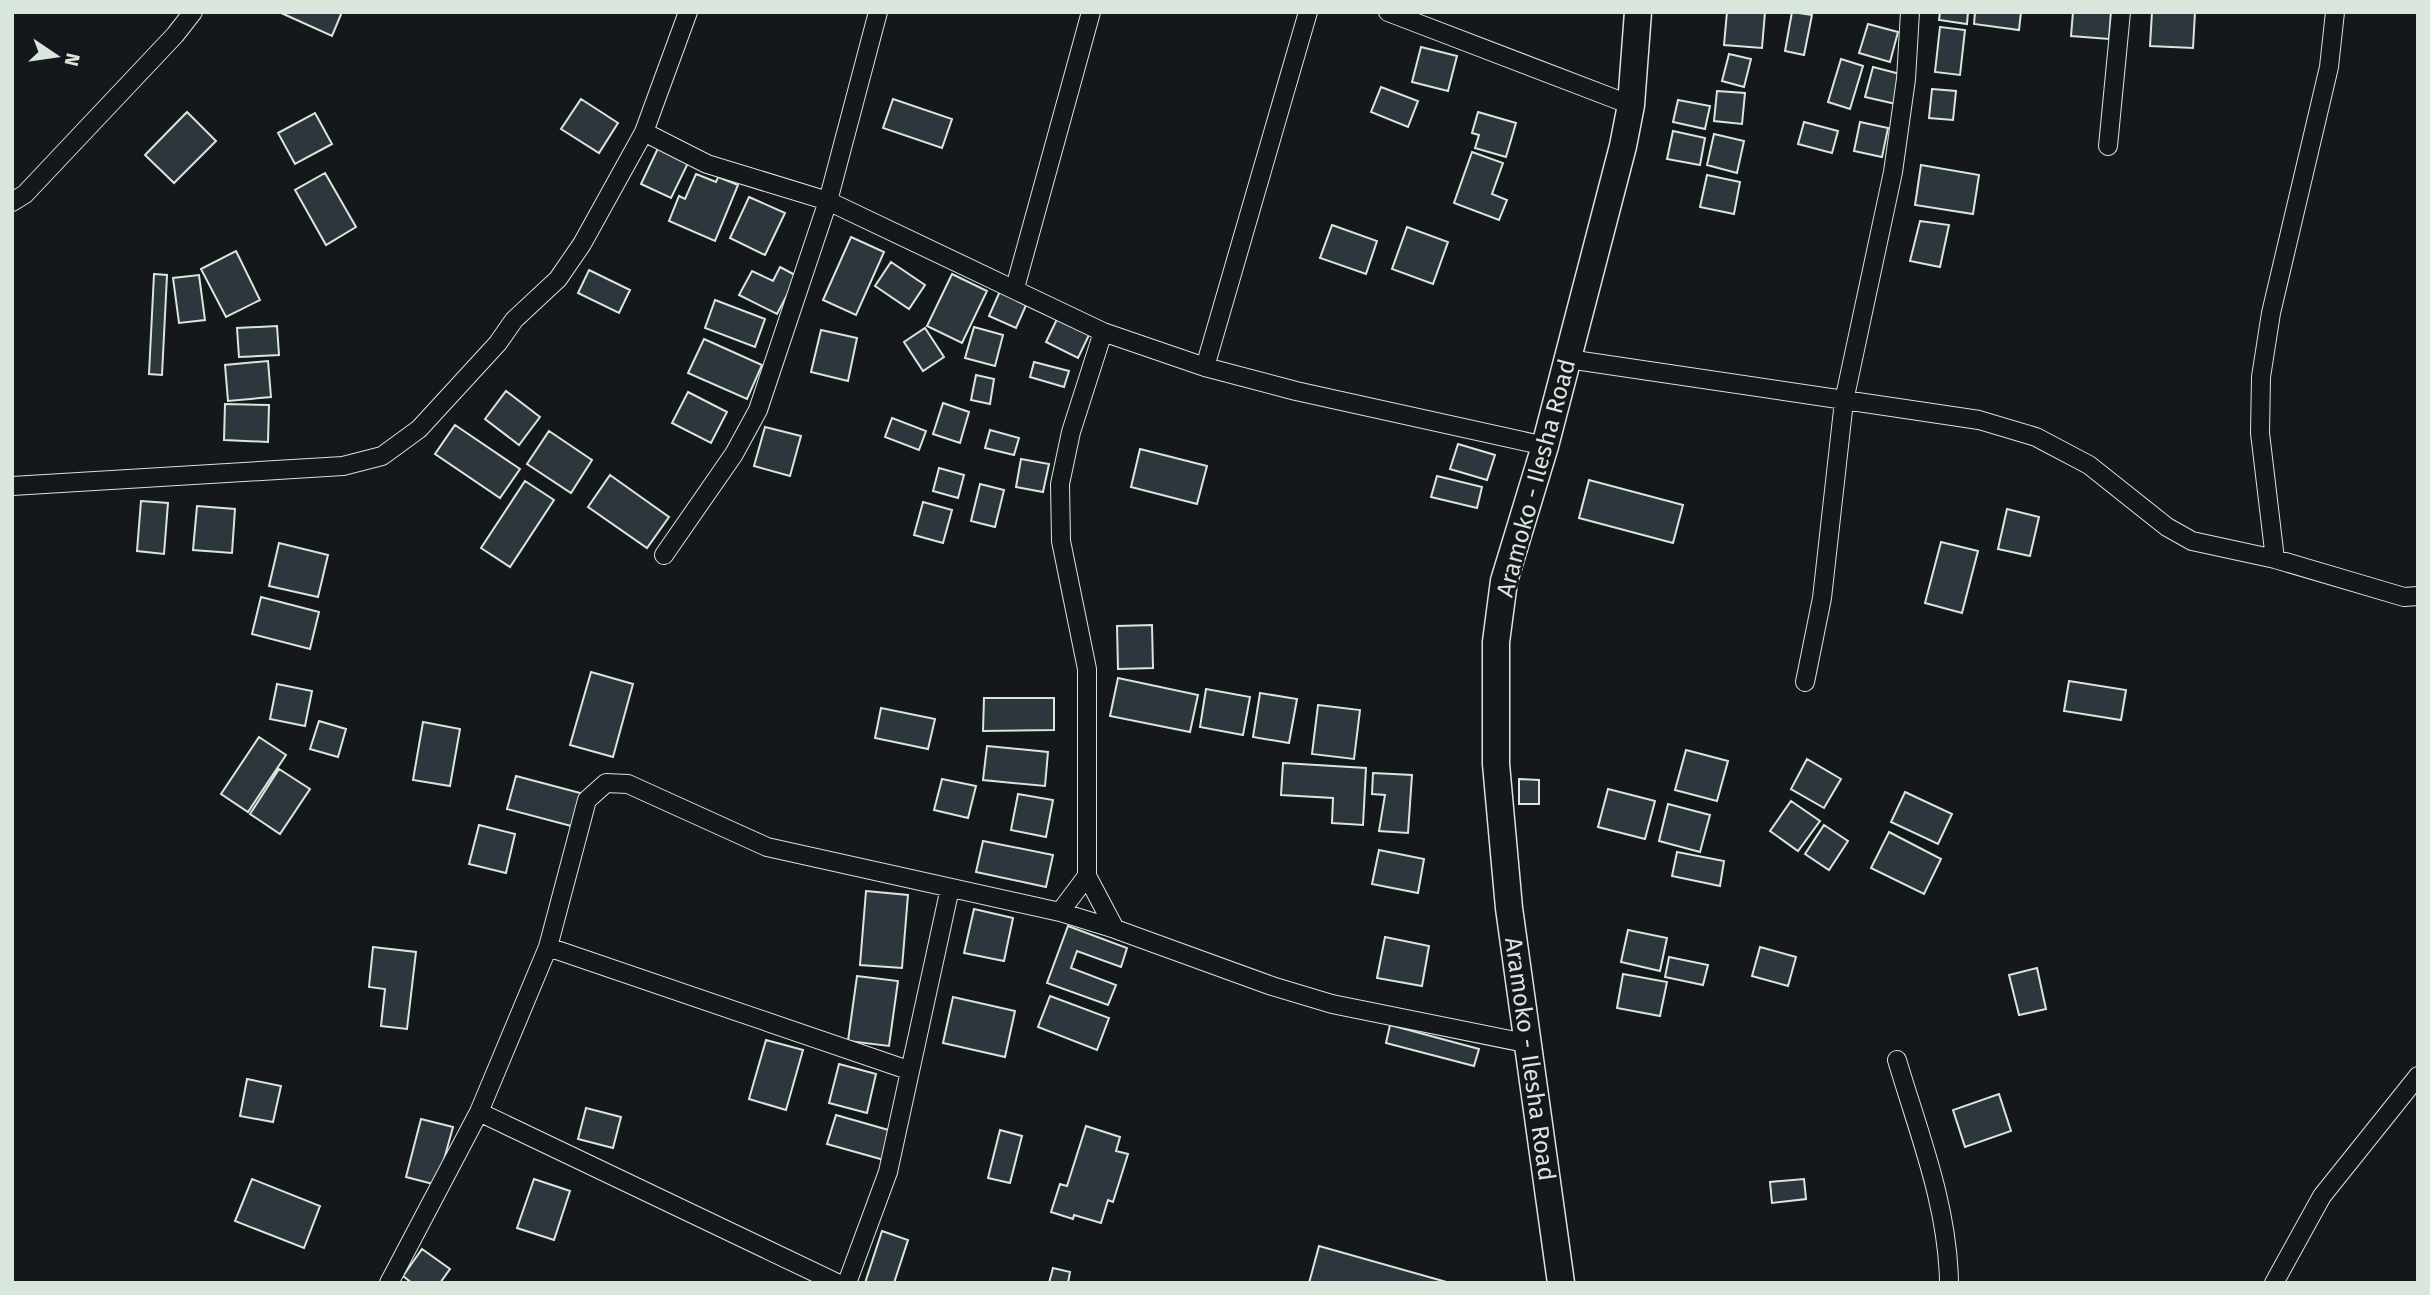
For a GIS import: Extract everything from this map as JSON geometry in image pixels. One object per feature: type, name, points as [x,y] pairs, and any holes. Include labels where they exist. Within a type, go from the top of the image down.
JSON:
[{"type":"main road","name":"Aramoko - Ilesha Road","points":[[1560,1283],[1530,1044],[1509,908],[1496,764],[1496,653],[1504,581],[1545,446],[1631,106],[1638,12]]},
{"type":"street","points":[[12,202],[25,194],[175,35],[193,12]]},
{"type":"street","points":[[12,486],[342,466],[382,456],[419,429],[514,320],[558,279],[582,244],[644,132],[684,30],[688,12]]},
{"type":"street","points":[[664,555],[734,454],[758,410],[828,201],[878,12]]},
{"type":"street","points":[[1015,288],[1091,12]]},
{"type":"street","points":[[1205,367],[1308,12]]},
{"type":"street","points":[[1388,12],[1631,106]]},
{"type":"street","points":[[1805,682],[1822,598],[1844,401],[1893,172],[1906,79],[1910,12]]},
{"type":"street","points":[[2108,146],[2121,12]]},
{"type":"street","points":[[2275,559],[2260,433],[2261,377],[2271,313],[2329,68],[2335,12]]},
{"type":"street","points":[[644,132],[707,164],[828,201],[1103,332],[1205,367],[1296,391],[1545,446]]},
{"type":"street","points":[[1103,332],[1071,432],[1060,484],[1061,541],[1087,669],[1087,876],[1115,929]]},
{"type":"street","points":[[1568,359],[1979,420],[2036,437],[2089,465],[2167,527],[2192,541],[2275,559],[2404,597],[2418,596]]},
{"type":"street","points":[[389,1283],[479,1112],[548,947],[587,800],[606,783],[628,784],[766,847],[1060,912],[1272,986],[1332,1004],[1530,1044]]},
{"type":"street","points":[[1060,912],[1087,876]]},
{"type":"street","points":[[847,1283],[888,1172],[908,1070],[950,888]]},
{"type":"street","points":[[548,947],[908,1070]]},
{"type":"street","points":[[1897,1060],[1941,1208],[1948,1242],[1949,1283]]},
{"type":"street","points":[[2274,1283],[2322,1196],[2418,1076]]},
{"type":"street","points":[[479,1112],[837,1283]]},
{"type":"building","points":[[279,12],[342,12],[332,36]]},
{"type":"building","points":[[1727,12],[1765,12],[1762,48],[1724,45]]},
{"type":"building","points":[[1792,12],[1812,15],[1804,55],[1785,51]]},
{"type":"building","points":[[1940,12],[1968,12],[1967,24],[1939,20]]},
{"type":"building","points":[[1975,12],[2021,12],[2019,30],[1974,24]]},
{"type":"building","points":[[2073,12],[2111,12],[2109,39],[2071,36]]},
{"type":"building","points":[[2152,12],[2195,12],[2193,48],[2150,46]]},
{"type":"building","points":[[1868,24],[1898,32],[1890,62],[1859,53]]},
{"type":"building","points":[[1940,27],[1965,30],[1960,75],[1935,72]]},
{"type":"building","points":[[1421,47],[1457,56],[1448,91],[1412,82]]},
{"type":"building","points":[[1729,54],[1751,59],[1744,87],[1722,81]]},
{"type":"building","points":[[1841,59],[1863,66],[1850,109],[1828,102]]},
{"type":"building","points":[[1873,67],[1904,75],[1896,104],[1865,97]]},
{"type":"building","points":[[1381,87],[1418,101],[1408,127],[1371,112]]},
{"type":"building","points":[[1932,89],[1956,91],[1953,120],[1929,118]]},
{"type":"building","points":[[1717,91],[1745,93],[1742,124],[1714,121]]},
{"type":"building","points":[[581,99],[618,123],[599,153],[561,129]]},
{"type":"building","points":[[893,99],[952,119],[942,148],[883,128]]},
{"type":"building","points":[[1678,100],[1710,106],[1705,129],[1673,122]]},
{"type":"building","points":[[187,112],[216,141],[174,183],[145,155]]},
{"type":"building","points":[[1478,112],[1516,123],[1506,157],[1475,148],[1479,135],[1472,133]]},
{"type":"building","points":[[315,113],[332,144],[295,164],[278,133]]},
{"type":"building","points":[[1804,122],[1838,131],[1832,153],[1798,144]]},
{"type":"building","points":[[1860,122],[1888,128],[1882,157],[1854,151]]},
{"type":"building","points":[[1673,131],[1705,138],[1700,165],[1667,159]]},
{"type":"building","points":[[1714,134],[1744,141],[1737,173],[1707,165]]},
{"type":"building","points":[[659,146],[689,161],[671,198],[641,184]]},
{"type":"building","points":[[1472,152],[1503,163],[1492,194],[1507,200],[1499,220],[1454,203]]},
{"type":"building","points":[[1921,165],[1979,175],[1973,214],[1915,205]]},
{"type":"building","points":[[325,173],[356,227],[326,245],[295,190]]},
{"type":"building","points":[[696,174],[716,182],[718,177],[738,185],[715,241],[669,221],[679,196],[685,199]]},
{"type":"building","points":[[1707,175],[1740,182],[1734,214],[1700,207]]},
{"type":"building","points":[[749,197],[785,213],[765,255],[730,238]]},
{"type":"building","points":[[1920,221],[1949,225],[1940,267],[1910,261]]},
{"type":"building","points":[[1332,225],[1377,241],[1366,274],[1320,258]]},
{"type":"building","points":[[1407,227],[1448,242],[1433,284],[1392,269]]},
{"type":"building","points":[[851,237],[884,252],[856,315],[823,300]]},
{"type":"building","points":[[236,251],[260,300],[226,317],[201,269]]},
{"type":"building","points":[[891,262],[925,285],[909,309],[875,286]]},
{"type":"building","points":[[780,267],[797,276],[777,314],[739,295],[752,271],[773,281]]},
{"type":"building","points":[[589,270],[630,290],[619,313],[578,293]]},
{"type":"building","points":[[154,274],[167,275],[162,375],[149,374]]},
{"type":"building","points":[[952,274],[987,291],[962,343],[927,326]]},
{"type":"building","points":[[199,275],[205,320],[179,323],[173,278]]},
{"type":"building","points":[[1000,291],[1027,303],[1016,328],[989,316]]},
{"type":"building","points":[[715,300],[765,319],[755,347],[705,328]]},
{"type":"building","points":[[1058,317],[1090,333],[1078,358],[1046,342]]},
{"type":"building","points":[[277,326],[279,355],[239,357],[237,328]]},
{"type":"building","points":[[974,327],[1003,335],[995,366],[965,358]]},
{"type":"building","points":[[925,328],[944,357],[923,371],[904,342]]},
{"type":"building","points":[[821,330],[857,338],[848,381],[811,372]]},
{"type":"building","points":[[704,339],[762,365],[747,399],[688,373]]},
{"type":"building","points":[[268,361],[271,397],[228,401],[225,365]]},
{"type":"building","points":[[1034,362],[1069,371],[1064,387],[1030,377]]},
{"type":"building","points":[[976,375],[994,379],[990,404],[971,400]]},
{"type":"building","points":[[506,391],[540,417],[519,445],[485,419]]},
{"type":"building","points":[[688,392],[727,412],[711,443],[672,423]]},
{"type":"building","points":[[943,403],[969,412],[960,443],[933,434]]},
{"type":"building","points":[[225,404],[269,405],[268,442],[224,440]]},
{"type":"building","points":[[892,418],[926,431],[919,450],[885,437]]},
{"type":"building","points":[[455,425],[520,469],[500,498],[435,454]]},
{"type":"building","points":[[765,427],[801,436],[790,476],[754,466]]},
{"type":"building","points":[[990,430],[1019,438],[1014,455],[985,448]]},
{"type":"building","points":[[549,431],[592,460],[571,493],[527,464]]},
{"type":"building","points":[[1458,444],[1495,455],[1487,480],[1450,469]]},
{"type":"building","points":[[1140,449],[1207,466],[1197,504],[1131,487]]},
{"type":"building","points":[[1021,459],[1049,464],[1043,492],[1016,487]]},
{"type":"building","points":[[939,468],[964,475],[958,498],[933,491]]},
{"type":"building","points":[[610,475],[669,517],[647,548],[588,507]]},
{"type":"building","points":[[1437,476],[1482,487],[1477,508],[1431,497]]},
{"type":"building","points":[[1589,480],[1683,505],[1673,543],[1579,518]]},
{"type":"building","points":[[525,481],[554,500],[510,567],[481,548]]},
{"type":"building","points":[[980,484],[1004,490],[995,527],[971,521]]},
{"type":"building","points":[[141,501],[168,503],[164,554],[137,551]]},
{"type":"building","points":[[923,502],[952,510],[943,543],[914,535]]},
{"type":"building","points":[[197,506],[235,509],[232,553],[193,550]]},
{"type":"building","points":[[2007,509],[2039,517],[2030,556],[1998,549]]},
{"type":"building","points":[[1941,542],[1978,551],[1962,613],[1925,603]]},
{"type":"building","points":[[279,543],[328,555],[318,597],[269,586]]},
{"type":"building","points":[[261,597],[319,612],[310,649],[252,634]]},
{"type":"building","points":[[1152,625],[1153,668],[1118,669],[1117,626]]},
{"type":"building","points":[[591,672],[633,684],[613,757],[570,745]]},
{"type":"building","points":[[1118,678],[1198,695],[1190,732],[1110,716]]},
{"type":"building","points":[[2069,681],[2126,690],[2121,720],[2064,711]]},
{"type":"building","points":[[277,684],[312,691],[305,726],[270,719]]},
{"type":"building","points":[[1206,689],[1250,697],[1243,735],[1200,727]]},
{"type":"building","points":[[1260,693],[1297,699],[1289,743],[1253,737]]},
{"type":"building","points":[[984,698],[1054,698],[1054,730],[983,731]]},
{"type":"building","points":[[1318,705],[1360,710],[1354,759],[1312,754]]},
{"type":"building","points":[[881,708],[935,719],[928,749],[875,738]]},
{"type":"building","points":[[319,721],[346,729],[338,757],[310,749]]},
{"type":"building","points":[[423,722],[460,729],[450,786],[413,780]]},
{"type":"building","points":[[259,737],[286,755],[248,812],[221,794]]},
{"type":"building","points":[[987,746],[1048,752],[1045,786],[983,780]]},
{"type":"building","points":[[1686,750],[1728,761],[1717,801],[1675,790]]},
{"type":"building","points":[[1807,759],[1841,779],[1824,808],[1791,789]]},
{"type":"building","points":[[1283,763],[1366,768],[1363,825],[1332,823],[1333,798],[1281,795]]},
{"type":"building","points":[[279,769],[310,789],[280,834],[250,814]]},
{"type":"building","points":[[1373,773],[1412,775],[1408,833],[1379,831],[1385,795],[1372,794]]},
{"type":"building","points":[[516,776],[584,794],[575,827],[507,809]]},
{"type":"building","points":[[942,779],[976,786],[968,818],[934,810]]},
{"type":"building","points":[[1519,779],[1539,780],[1539,804],[1519,804]]},
{"type":"building","points":[[1608,789],[1655,801],[1645,839],[1598,827]]},
{"type":"building","points":[[1905,792],[1952,814],[1938,844],[1891,822]]},
{"type":"building","points":[[1018,794],[1053,800],[1046,837],[1011,830]]},
{"type":"building","points":[[1791,801],[1820,821],[1798,851],[1770,831]]},
{"type":"building","points":[[1668,804],[1710,815],[1700,852],[1659,841]]},
{"type":"building","points":[[479,825],[515,834],[506,873],[469,864]]},
{"type":"building","points":[[1824,825],[1848,841],[1829,870],[1805,854]]},
{"type":"building","points":[[1889,832],[1941,859],[1924,894],[1871,868]]},
{"type":"building","points":[[983,841],[1053,855],[1046,887],[976,872]]},
{"type":"building","points":[[1379,850],[1424,859],[1418,893],[1372,884]]},
{"type":"building","points":[[1677,852],[1724,861],[1720,886],[1672,876]]},
{"type":"building","points":[[866,891],[908,895],[902,968],[860,965]]},
{"type":"building","points":[[974,909],[1013,918],[1004,961],[964,953]]},
{"type":"building","points":[[1068,926],[1127,948],[1121,967],[1077,951],[1071,968],[1116,985],[1108,1005],[1047,983]]},
{"type":"building","points":[[1628,930],[1667,938],[1660,971],[1621,962]]},
{"type":"building","points":[[1385,937],[1429,946],[1422,986],[1377,978]]},
{"type":"building","points":[[373,947],[416,952],[407,1029],[381,1026],[385,989],[369,987]]},
{"type":"building","points":[[1760,947],[1796,957],[1788,986],[1752,976]]},
{"type":"building","points":[[1669,957],[1708,965],[1703,985],[1665,977]]},
{"type":"building","points":[[2037,968],[2046,1009],[2019,1015],[2009,975]]},
{"type":"building","points":[[1623,974],[1667,982],[1660,1016],[1617,1008]]},
{"type":"building","points":[[857,976],[898,981],[889,1046],[848,1041]]},
{"type":"building","points":[[1050,996],[1109,1018],[1097,1050],[1038,1027]]},
{"type":"building","points":[[953,997],[1015,1011],[1005,1057],[943,1043]]},
{"type":"building","points":[[1390,1025],[1479,1049],[1474,1066],[1386,1043]]},
{"type":"building","points":[[766,1040],[803,1050],[786,1110],[749,1099]]},
{"type":"building","points":[[839,1064],[876,1074],[867,1113],[829,1103]]},
{"type":"building","points":[[247,1079],[281,1086],[273,1122],[240,1116]]},
{"type":"building","points":[[1999,1094],[2011,1131],[1965,1147],[1953,1110]]},
{"type":"building","points":[[586,1108],[621,1117],[613,1148],[578,1139]]},
{"type":"building","points":[[836,1115],[892,1131],[884,1160],[827,1144]]},
{"type":"building","points":[[421,1119],[453,1127],[437,1185],[406,1177]]},
{"type":"building","points":[[1086,1126],[1120,1137],[1116,1151],[1128,1154],[1113,1202],[1108,1200],[1101,1223],[1074,1215],[1073,1219],[1051,1212],[1060,1184],[1067,1186]]},
{"type":"building","points":[[1000,1130],[1022,1136],[1010,1183],[988,1178]]},
{"type":"building","points":[[252,1179],[320,1206],[304,1248],[235,1221]]},
{"type":"building","points":[[534,1179],[570,1191],[554,1240],[517,1228]]},
{"type":"building","points":[[1804,1179],[1806,1199],[1772,1203],[1770,1182]]},
{"type":"building","points":[[882,1231],[908,1240],[894,1283],[865,1283]]},
{"type":"building","points":[[1319,1246],[1450,1283],[1309,1283]]},
{"type":"building","points":[[422,1249],[450,1269],[440,1283],[412,1283],[403,1276]]},
{"type":"building","points":[[1053,1268],[1070,1272],[1068,1283],[1049,1283]]}]
